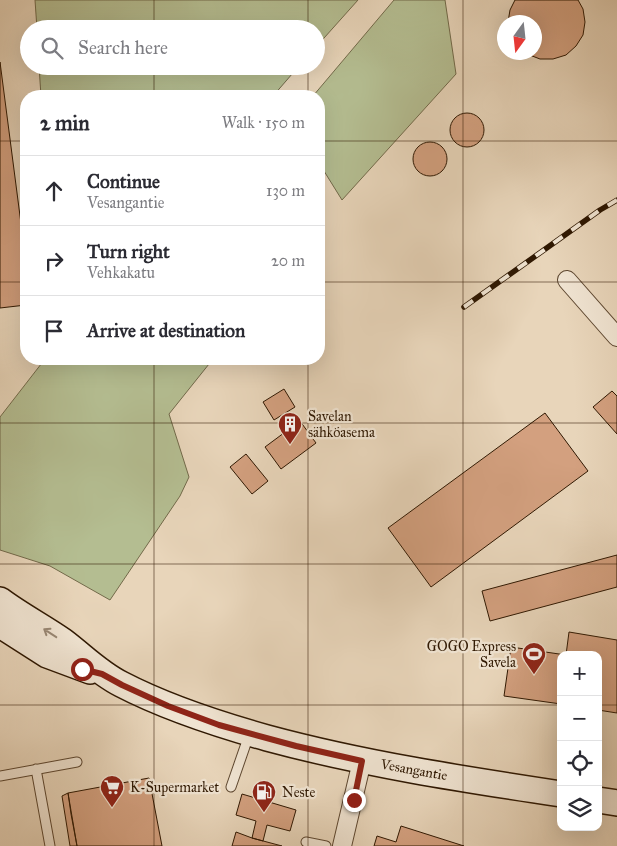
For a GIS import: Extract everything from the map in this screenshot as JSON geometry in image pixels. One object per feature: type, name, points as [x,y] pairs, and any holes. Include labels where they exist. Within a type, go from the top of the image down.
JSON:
[{"type":"main road","name":"Vesangantie","points":[[2,616],[47,655],[82,669],[102,674],[168,706],[219,725],[362,761],[557,793]]},
{"type":"main road","points":[[602,801],[617,803]]},
{"type":"street","points":[[568,280],[617,337]]},
{"type":"street","points":[[342,846],[362,761]]},
{"type":"lane","points":[[231,787],[250,733]]},
{"type":"lane","points":[[0,776],[77,762]]},
{"type":"lane","points":[[36,770],[50,846]]},
{"type":"lane","points":[[306,842],[326,846]]},
{"type":"green space","points":[[35,0],[358,0],[325,37],[325,20],[36,20]]},
{"type":"green space","points":[[394,0],[445,0],[456,74],[342,200],[325,173],[325,90],[318,90]]},
{"type":"green space","points":[[40,75],[291,75],[278,90],[41,90]]},
{"type":"green space","points":[[40,365],[208,365],[169,414],[189,477],[180,496],[110,600],[50,566],[0,550],[0,417]]},
{"type":"building","points":[[515,0],[578,0],[583,9],[585,22],[583,35],[576,46],[566,55],[553,59],[542,59],[542,15],[509,15]]},
{"type":"building","points":[[0,62],[20,216],[20,306],[0,308]]},
{"type":"building","points":[[467,113],[474,114],[479,118],[483,123],[483,137],[479,142],[474,146],[467,147],[460,146],[455,142],[451,137],[450,130],[451,123],[455,118],[460,114]]},
{"type":"building","points":[[430,142],[437,143],[442,147],[446,152],[446,166],[442,171],[437,175],[430,176],[423,175],[418,171],[414,166],[413,159],[414,152],[418,147],[423,143]]},
{"type":"building","points":[[284,389],[295,407],[274,420],[263,402]]},
{"type":"building","points":[[612,391],[617,396],[617,434],[593,407]]},
{"type":"building","points":[[545,413],[588,471],[431,587],[388,528]]},
{"type":"building","name":"Savelan sähköasema","points":[[300,421],[316,443],[281,469],[265,447]]},
{"type":"building","points":[[246,454],[268,481],[252,494],[230,467]]},
{"type":"building","points":[[617,555],[617,587],[490,621],[482,591]]},
{"type":"building","points":[[569,632],[617,640],[617,713],[602,711],[602,651],[567,651]]},
{"type":"building","points":[[511,647],[557,654],[557,703],[504,696]]},
{"type":"building","name":"K-Supermarket","points":[[149,778],[162,846],[77,846],[68,793]]},
{"type":"building","points":[[68,793],[77,846],[70,846],[62,796]]},
{"type":"building","points":[[242,794],[296,810],[290,831],[267,825],[263,841],[252,838],[256,821],[236,815]]},
{"type":"building","points":[[401,826],[464,846],[374,846],[377,836],[396,842]]},
{"type":"building","points":[[236,832],[252,838],[282,846],[232,846]]},
{"type":"railway","points":[[464,307],[600,210],[617,200]]},
{"type":"place","name":"Savelan sähköasema","points":[[290,445]]},
{"type":"place","name":"GOGO Express Savela","points":[[534,675]]},
{"type":"place","name":"K-Supermarket","points":[[112,808]]},
{"type":"place","name":"Neste","points":[[264,813]]},
{"type":"route","points":[[82,669],[102,674],[168,706],[219,725],[296,746],[362,761],[354,800]]}]
